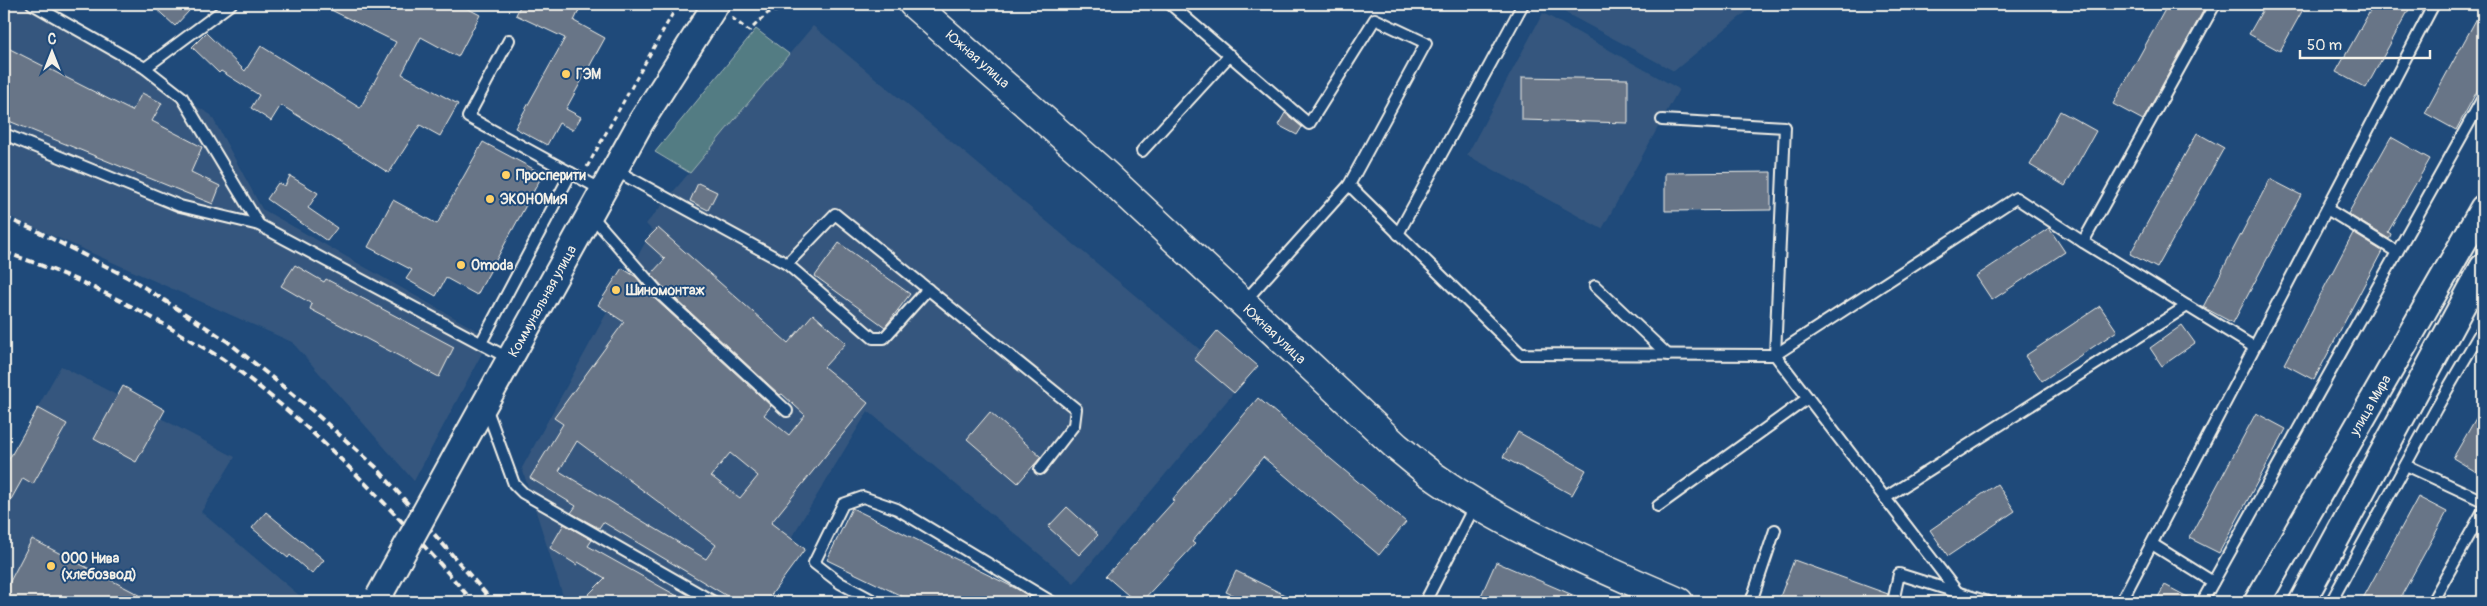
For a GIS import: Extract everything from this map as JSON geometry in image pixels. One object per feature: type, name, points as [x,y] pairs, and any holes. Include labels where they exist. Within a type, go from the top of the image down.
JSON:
[{"type":"main road","name":"Южная улица","points":[[913,4],[1088,158],[1397,447],[1437,479],[1475,504],[1546,542],[1679,602]]},
{"type":"street","name":"Коммунальная улица","points":[[377,599],[641,122],[715,5]]},
{"type":"street","name":"улица Мира","points":[[2257,602],[2483,208]]},
{"type":"street","points":[[2302,602],[2483,267]]},
{"type":"lane","points":[[32,4],[145,68],[182,97],[259,225]]},
{"type":"lane","points":[[145,68],[231,4]]},
{"type":"lane","points":[[1170,4],[1309,124],[1375,19],[1426,43],[1349,185],[1242,304]]},
{"type":"lane","points":[[1398,234],[1523,4]]},
{"type":"lane","points":[[2083,242],[2215,4]]},
{"type":"lane","points":[[2121,602],[2434,4]]},
{"type":"lane","points":[[510,40],[468,117],[576,176],[609,180],[787,264],[873,338],[884,338],[928,289]]},
{"type":"lane","points":[[1142,151],[1230,56]]},
{"type":"lane","points":[[2202,602],[2483,98]]},
{"type":"lane","points":[[1662,120],[1785,127],[1775,355],[1958,593]]},
{"type":"lane","points":[[4,134],[180,206],[259,225],[510,358]]},
{"type":"lane","points":[[481,343],[576,176]]},
{"type":"lane","points":[[1349,185],[1521,354],[1775,355],[2016,198],[2083,242],[2254,347]]},
{"type":"lane","points":[[2327,209],[2397,252]]},
{"type":"lane","points":[[590,214],[659,293],[787,411]]},
{"type":"lane","points":[[787,264],[835,214],[928,289],[1076,409],[1074,425],[1040,469]]},
{"type":"lane","points":[[1595,286],[1668,355]]},
{"type":"lane","points":[[1885,498],[2187,306]]},
{"type":"lane","points":[[2331,602],[2483,328]]},
{"type":"lane","points":[[1658,506],[1808,398]]},
{"type":"lane","points":[[485,404],[514,484],[523,494],[714,602]]},
{"type":"lane","points":[[2406,465],[2483,501]]},
{"type":"lane","points":[[876,602],[840,583],[814,563],[843,504],[863,497],[897,509],[1052,602]]},
{"type":"lane","points":[[1425,602],[1475,504]]},
{"type":"lane","points":[[2432,602],[2483,511]]},
{"type":"lane","points":[[1750,602],[1775,530]]},
{"type":"lane","points":[[2152,544],[2213,582]]},
{"type":"lane","points":[[1893,602],[1899,574],[1988,602]]},
{"type":"path","points":[[576,176],[678,4]]},
{"type":"path","points":[[715,5],[749,31],[768,13],[782,9],[785,4]]},
{"type":"shaded area","points":[[4,4],[27,4],[211,115],[262,209],[490,338],[414,481],[292,342],[4,214]]},
{"type":"shaded area","points":[[1549,4],[1756,4],[1674,71]]},
{"type":"shaded area","points":[[1543,13],[1679,89],[1602,229],[1467,155]]},
{"type":"shaded area","points":[[813,26],[1241,384],[1074,583],[868,411],[773,568],[765,602],[565,602],[522,468],[652,230],[646,224]]},
{"type":"shaded area","points":[[61,366],[235,457],[201,512],[307,602],[4,602],[4,467]]},
{"type":"green space","points":[[756,29],[789,54],[690,173],[655,152]]},
{"type":"building","points":[[151,4],[181,4],[189,11],[175,26]]},
{"type":"building","points":[[319,4],[459,4],[480,15],[458,57],[421,37],[402,74],[458,104],[440,136],[420,125],[389,173],[281,105],[271,121],[251,108],[259,95],[221,71],[219,73],[192,47],[206,33],[245,71],[261,46],[360,108],[396,42]]},
{"type":"building","name":"ГЭМ","points":[[521,4],[582,4],[574,21],[605,38],[566,109],[581,117],[573,130],[559,123],[547,145],[515,128],[565,38],[516,15]]},
{"type":"building","points":[[2168,4],[2207,4],[2143,120],[2113,104]]},
{"type":"building","points":[[2266,4],[2306,4],[2280,51],[2249,34]]},
{"type":"building","points":[[2374,4],[2412,4],[2366,88],[2336,72]]},
{"type":"building","points":[[2483,7],[2483,80],[2456,130],[2425,113]]},
{"type":"building","points":[[4,46],[132,111],[142,93],[162,103],[152,121],[202,147],[191,172],[220,186],[213,204],[4,119]]},
{"type":"building","points":[[1522,77],[1628,79],[1628,123],[1522,120]]},
{"type":"building","points":[[2060,111],[2096,131],[2065,186],[2030,165]]},
{"type":"building","points":[[1285,113],[1302,127],[1297,135],[1278,125]]},
{"type":"building","points":[[2197,133],[2224,148],[2157,268],[2130,254]]},
{"type":"building","points":[[2391,137],[2430,159],[2388,232],[2391,234],[2389,239],[2348,214]]},
{"type":"building","name":"ЭКОНОМиЯ","points":[[483,142],[543,174],[477,295],[446,278],[436,296],[406,279],[412,270],[368,247],[393,200],[437,224]]},
{"type":"building","points":[[1771,172],[1771,210],[1665,211],[1665,173]]},
{"type":"building","points":[[290,176],[318,193],[308,208],[337,228],[327,241],[267,199],[278,183],[285,186]]},
{"type":"building","points":[[2270,179],[2301,195],[2233,323],[2203,307]]},
{"type":"building","points":[[698,183],[717,192],[708,210],[690,201]]},
{"type":"building","points":[[658,228],[788,343],[813,314],[846,343],[824,367],[868,403],[771,523],[805,549],[766,602],[737,602],[603,522],[599,528],[571,513],[576,506],[530,478],[563,424],[554,418],[624,322],[598,305],[622,268],[636,277],[654,298],[771,406],[764,415],[789,435],[805,415],[782,394],[780,395],[651,274],[665,259],[645,241]],"holes":[[[577,441],[716,545],[706,559],[559,471]],[[730,453],[758,476],[740,498],[711,476]]]},
{"type":"building","points":[[2049,228],[2065,252],[1992,300],[1976,276]]},
{"type":"building","points":[[2353,233],[2382,251],[2314,380],[2284,364]]},
{"type":"building","points":[[839,243],[910,294],[885,327],[815,276]]},
{"type":"building","points":[[295,265],[324,282],[326,279],[454,347],[439,377],[310,309],[312,304],[281,286]]},
{"type":"building","points":[[2100,306],[2117,331],[2042,381],[2025,356]]},
{"type":"building","points":[[2182,325],[2195,343],[2162,366],[2150,348]]},
{"type":"building","points":[[1217,331],[1258,366],[1234,393],[1194,359]]},
{"type":"building","points":[[123,386],[165,410],[136,462],[94,439]]},
{"type":"building","points":[[1258,398],[1406,522],[1379,555],[1263,457],[1192,542],[1195,544],[1141,602],[1136,602],[1106,576],[1174,501],[1172,500]]},
{"type":"building","points":[[2483,406],[2483,476],[2453,458]]},
{"type":"building","points":[[38,408],[67,424],[33,484],[23,478],[4,512],[4,468]]},
{"type":"building","points":[[990,412],[1041,457],[1018,483],[967,439]]},
{"type":"building","points":[[2256,413],[2286,429],[2219,553],[2189,538]]},
{"type":"building","points":[[1518,432],[1586,470],[1572,495],[1503,457]]},
{"type":"building","points":[[1997,484],[2015,511],[1948,556],[1930,530]]},
{"type":"building","points":[[2418,497],[2447,512],[2398,602],[2361,602]]},
{"type":"building","points":[[1067,507],[1098,535],[1079,555],[1048,527]]},
{"type":"building","points":[[852,508],[1017,589],[1039,602],[914,602],[827,560]]},
{"type":"building","points":[[266,512],[324,560],[312,574],[290,555],[288,558],[252,528]]},
{"type":"building","points":[[564,524],[592,540],[588,546],[688,602],[581,602],[605,578],[578,562],[577,565],[550,548]]},
{"type":"building","name":"ООО Нива (хлебозвод)","points":[[32,539],[153,602],[4,602],[4,593]]},
{"type":"building","points":[[1794,560],[1888,594],[1886,602],[1778,602]]},
{"type":"building","points":[[1496,562],[1589,602],[1489,602],[1480,598]]},
{"type":"building","points":[[1236,571],[1299,602],[1248,602],[1226,592]]},
{"type":"building","points":[[2165,585],[2195,601],[2195,602],[2155,602]]},
{"type":"railway","points":[[4,217],[37,231],[133,280],[227,341],[307,406],[376,467],[493,602]]},
{"type":"railway","points":[[4,252],[51,269],[119,300],[227,362],[294,416],[357,475],[473,602]]},
{"type":"place","name":"ГЭМ","points":[[566,74]]},
{"type":"place","name":"Просперити","points":[[506,175]]},
{"type":"place","name":"ЭКОНОМиЯ","points":[[490,199]]},
{"type":"place","name":"Omoda","points":[[461,265]]},
{"type":"place","name":"Шиномонтаж","points":[[616,290]]},
{"type":"place","name":"ООО Нива (хлебозвод)","points":[[51,566]]}]
